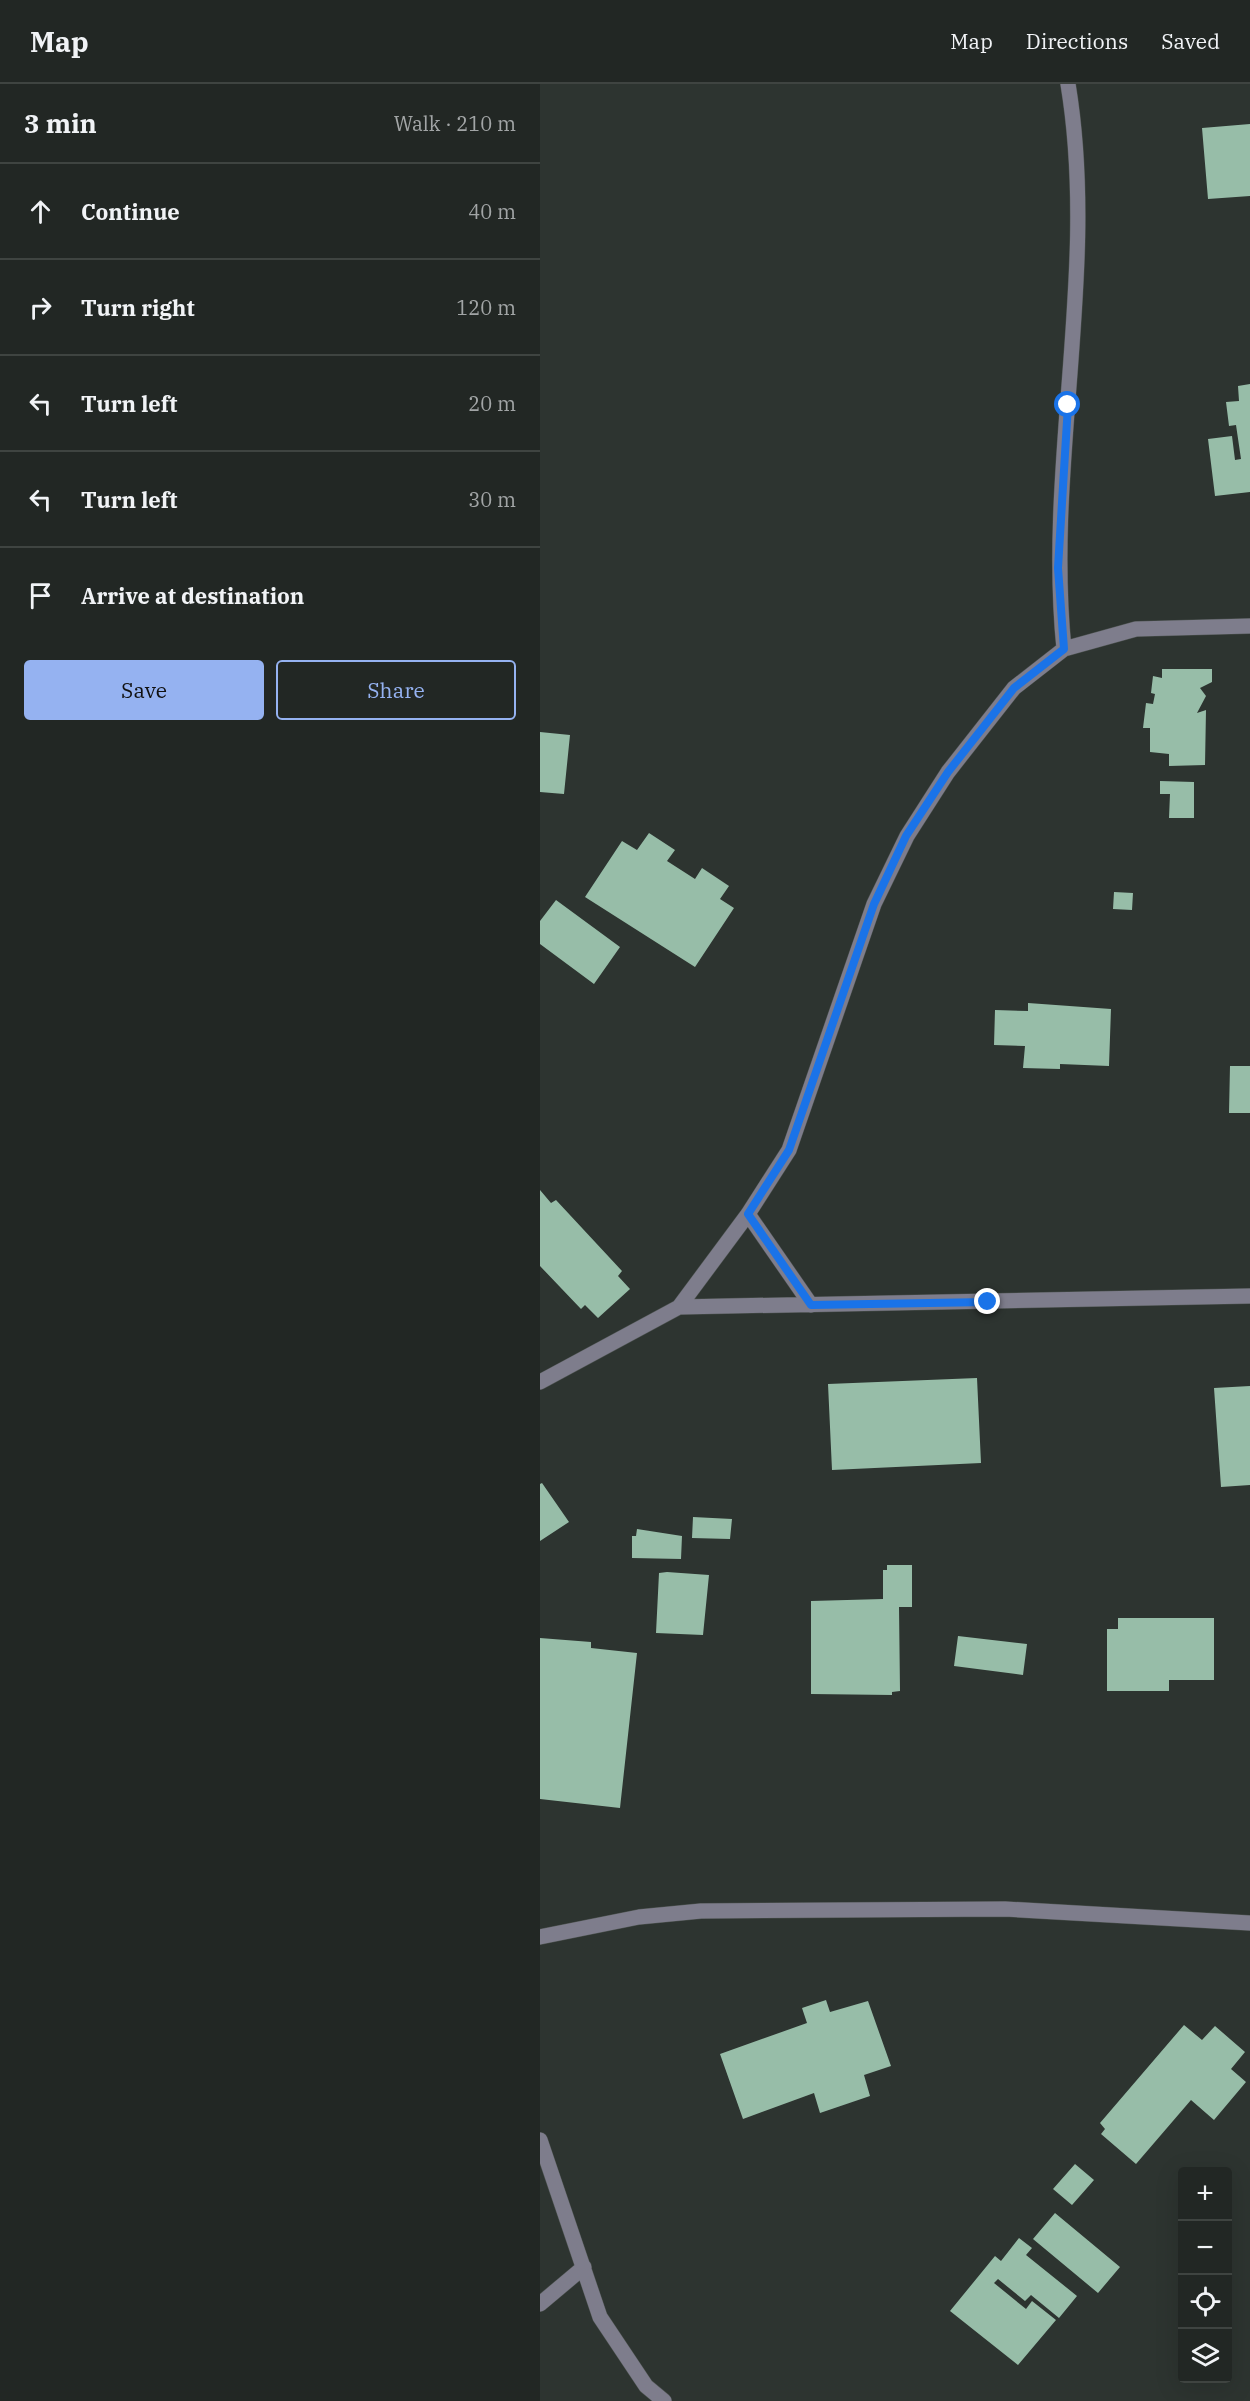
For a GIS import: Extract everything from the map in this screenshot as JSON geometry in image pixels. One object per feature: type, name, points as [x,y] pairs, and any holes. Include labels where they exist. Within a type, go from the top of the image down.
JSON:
[{"type":"street","points":[[1064,649],[1058,568],[1078,191],[1068,84]]},
{"type":"street","points":[[540,1382],[679,1307],[748,1214],[789,1150],[874,904],[906,836],[948,772],[1014,688],[1064,649],[1136,629],[1250,626]]},
{"type":"street","points":[[748,1214],[811,1305]]},
{"type":"street","points":[[679,1307],[1250,1296]]},
{"type":"street","points":[[540,1937],[639,1917],[713,1911],[1005,1909],[1250,1923]]},
{"type":"street","points":[[540,2140],[600,2317],[646,2386],[664,2401]]},
{"type":"street","points":[[540,2304],[584,2267]]},
{"type":"building","points":[[1250,124],[1250,196],[1208,199],[1202,128]]},
{"type":"building","points":[[1250,384],[1250,492],[1215,496],[1208,439],[1232,436],[1235,460],[1241,459],[1236,425],[1229,426],[1226,402],[1239,401],[1238,386]]},
{"type":"building","points":[[1162,669],[1212,669],[1212,682],[1200,688],[1206,696],[1197,713],[1206,710],[1205,765],[1169,766],[1169,754],[1150,752],[1150,728],[1143,728],[1146,703],[1153,704],[1155,694],[1151,693],[1153,676],[1162,678]]},
{"type":"building","points":[[540,732],[570,735],[564,794],[540,792]]},
{"type":"building","points":[[1160,781],[1194,782],[1194,818],[1169,818],[1170,794],[1160,794]]},
{"type":"building","points":[[649,833],[675,850],[667,861],[695,879],[702,868],[729,886],[720,899],[734,908],[695,967],[585,897],[622,841],[637,850]]},
{"type":"building","points":[[1114,892],[1133,893],[1132,910],[1113,909]]},
{"type":"building","points":[[556,900],[620,947],[594,984],[540,944],[540,921]]},
{"type":"building","points":[[1028,1003],[1111,1009],[1109,1066],[1060,1064],[1060,1069],[1023,1068],[1025,1046],[994,1045],[995,1010],[1028,1011]]},
{"type":"building","points":[[1230,1066],[1250,1066],[1250,1113],[1229,1113]]},
{"type":"building","points":[[540,1190],[551,1203],[556,1200],[622,1271],[618,1276],[630,1289],[598,1318],[585,1305],[581,1309],[540,1266]]},
{"type":"building","points":[[977,1378],[981,1463],[832,1470],[828,1384]]},
{"type":"building","points":[[1250,1386],[1250,1485],[1221,1487],[1214,1388]]},
{"type":"building","points":[[542,1483],[569,1522],[540,1541],[540,1484]]},
{"type":"building","points":[[693,1517],[732,1519],[730,1539],[692,1538]]},
{"type":"building","points":[[637,1529],[682,1536],[681,1559],[632,1558],[632,1536],[636,1536]]},
{"type":"building","points":[[887,1565],[912,1565],[912,1607],[899,1607],[900,1691],[892,1692],[892,1695],[811,1694],[811,1601],[883,1599],[883,1570],[887,1570]]},
{"type":"building","points":[[659,1573],[709,1575],[703,1635],[656,1633]]},
{"type":"building","points":[[1118,1618],[1214,1618],[1214,1680],[1169,1680],[1169,1691],[1107,1691],[1107,1629],[1118,1629]]},
{"type":"building","points":[[958,1636],[1027,1644],[1023,1675],[954,1666]]},
{"type":"building","points":[[540,1638],[591,1642],[591,1648],[637,1653],[620,1808],[540,1799]]},
{"type":"building","points":[[826,2000],[830,2012],[868,2001],[891,2066],[864,2075],[870,2096],[820,2113],[814,2093],[743,2119],[720,2054],[807,2023],[802,2008]]},
{"type":"building","points":[[1184,2025],[1202,2040],[1215,2026],[1245,2052],[1231,2069],[1246,2082],[1214,2120],[1191,2100],[1136,2164],[1101,2134],[1105,2129],[1100,2123]]},
{"type":"building","points":[[1075,2164],[1094,2180],[1072,2205],[1053,2189]]},
{"type":"building","points":[[1055,2213],[1120,2267],[1098,2293],[1033,2239]]},
{"type":"building","points":[[1019,2238],[1032,2248],[1026,2255],[1077,2296],[1059,2318],[1031,2295],[1025,2301],[998,2279],[994,2283],[1026,2309],[1032,2301],[1056,2320],[1018,2365],[950,2311],[995,2256],[1001,2261]]},
{"type":"route","points":[[988,1302],[811,1305],[748,1214],[789,1150],[874,904],[906,836],[948,772],[1014,688],[1064,649],[1058,568],[1068,405]]}]
